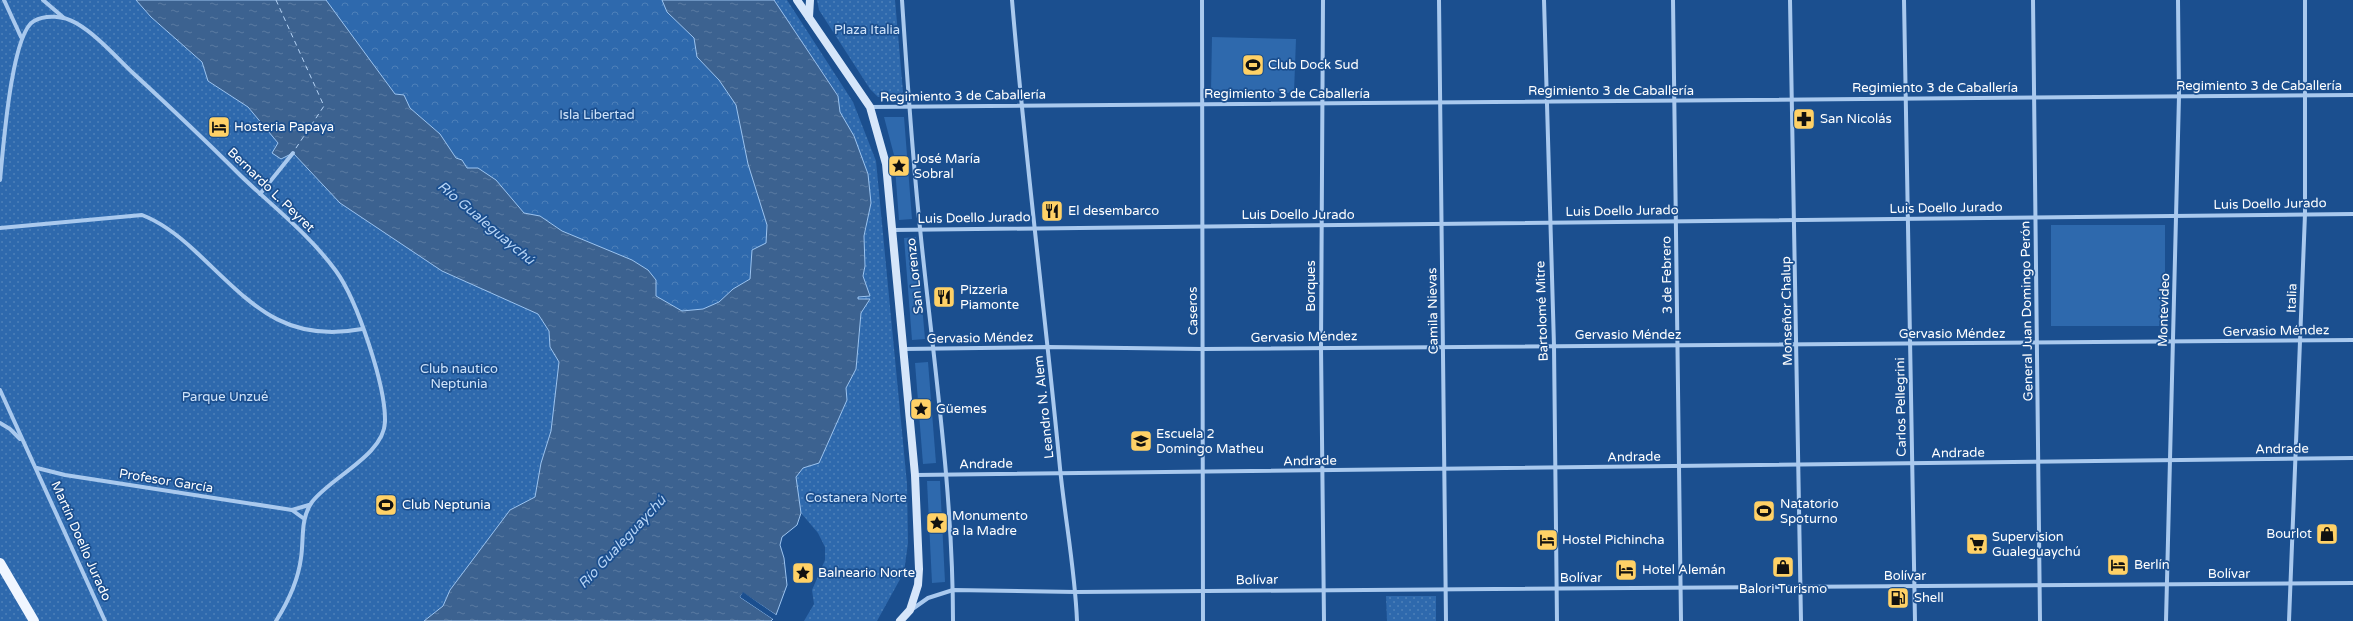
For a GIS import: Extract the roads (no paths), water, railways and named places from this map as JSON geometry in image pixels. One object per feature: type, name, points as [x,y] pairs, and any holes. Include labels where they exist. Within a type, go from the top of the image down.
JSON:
[{"type":"main road","points":[[797,0],[870,107],[886,164],[915,475],[919,569],[918,585],[910,610],[900,621]]},
{"type":"main road","points":[[809,17],[810,0]]},
{"type":"main road","points":[[0,563],[34,621]]},
{"type":"street","points":[[4,0],[21,37]]},
{"type":"street","points":[[43,0],[64,18]]},
{"type":"street","name":"San Lorenzo","points":[[902,0],[909,106],[920,229],[945,475],[953,590],[953,621]]},
{"type":"street","name":"Leandro N. Alem","points":[[1012,0],[1021,105],[1036,227],[1061,474],[1076,592],[1077,621]]},
{"type":"street","name":"Caseros","points":[[1202,0],[1203,621]]},
{"type":"street","name":"Borques","points":[[1323,0],[1321,471],[1324,621]]},
{"type":"street","name":"Camila Nievas","points":[[1439,0],[1446,621]]},
{"type":"street","name":"Bartolomé Mitre","points":[[1544,0],[1549,222],[1554,346],[1555,588],[1557,621]]},
{"type":"street","name":"3 de Febrero","points":[[1673,0],[1681,621]]},
{"type":"street","name":"Monseñor Chalup","points":[[1790,0],[1793,99],[1801,621]]},
{"type":"street","name":"Carlos Pellegrini","points":[[1904,0],[1915,621]]},
{"type":"street","name":"General Juan Domingo Perón","points":[[2033,0],[2040,621]]},
{"type":"street","name":"Montevideo","points":[[2166,621],[2179,96],[2178,0]]},
{"type":"street","name":"Italia","points":[[2289,621],[2305,214],[2305,0]]},
{"type":"street","name":"Bernardo L. Peyret","points":[[0,180],[13,74],[21,37],[26,28],[36,20],[50,16],[64,18],[76,23],[106,48],[260,194],[304,233],[336,271],[349,291],[378,376],[383,400],[385,422],[383,437],[375,447],[330,484],[309,505],[303,518]]},
{"type":"street","name":"Regimiento 3 de Caballería","points":[[870,107],[2353,95]]},
{"type":"street","points":[[260,194],[293,153]]},
{"type":"street","name":"Luis Doello Jurado","points":[[892,230],[1036,227],[2353,214]]},
{"type":"street","points":[[0,228],[142,215],[155,220],[176,234],[240,294],[277,321],[297,329],[322,332],[346,332],[362,329]]},
{"type":"street","name":"Gervasio Méndez","points":[[904,349],[1048,347],[1203,349],[1444,346],[2038,344],[2353,340]]},
{"type":"street","points":[[0,390],[37,469]]},
{"type":"street","points":[[0,423],[10,429],[26,448]]},
{"type":"street","name":"Andrade","points":[[915,475],[2353,458]]},
{"type":"street","name":"Profesor García","points":[[37,469],[72,476],[292,510]]},
{"type":"street","name":"Martín Doello Jurado","points":[[37,469],[105,621]]},
{"type":"street","points":[[292,510],[309,505]]},
{"type":"street","points":[[276,621],[286,605],[296,582],[301,560],[303,518],[292,510]]},
{"type":"street","name":"Bolívar","points":[[910,610],[928,598],[953,590],[1076,592],[1324,589],[2353,583]]},
{"type":"water","name":"Río Gualeguaychú","points":[[136,0],[326,0],[395,94],[404,95],[410,108],[440,134],[456,158],[462,160],[467,168],[478,168],[496,180],[524,213],[540,216],[562,231],[632,260],[648,270],[656,280],[656,296],[682,311],[703,309],[719,302],[733,289],[750,279],[752,250],[766,243],[767,225],[748,164],[736,105],[719,80],[697,57],[694,38],[667,12],[662,0],[774,0],[838,96],[840,112],[854,136],[868,174],[871,203],[864,236],[865,266],[863,276],[870,296],[858,297],[858,299],[870,299],[861,313],[856,369],[846,388],[847,400],[819,463],[803,468],[796,477],[801,513],[797,525],[782,537],[780,545],[784,558],[787,585],[776,615],[743,593],[740,597],[773,619],[771,621],[424,621],[443,606],[450,590],[510,510],[535,497],[541,463],[551,431],[559,362],[550,347],[549,331],[538,314],[442,271],[340,203],[293,153],[281,159],[272,153],[278,143],[248,107],[208,81],[202,62],[151,17]]},
{"type":"place","name":"Club Dock Sud","points":[[1253,65]]},
{"type":"place","name":"San Nicolás","points":[[1804,119]]},
{"type":"place","name":"Hosteria Papaya","points":[[219,127]]},
{"type":"place","name":"José María Sobral","points":[[899,166]]},
{"type":"place","name":"El desembarco","points":[[1052,211]]},
{"type":"place","name":"Pizzeria Piamonte","points":[[944,297]]},
{"type":"place","name":"Güemes","points":[[921,409]]},
{"type":"place","name":"Escuela 2 Domingo Matheu","points":[[1141,441]]},
{"type":"place","name":"Club Neptunia","points":[[386,505]]},
{"type":"place","name":"Natatorio Spoturno","points":[[1764,511]]},
{"type":"place","name":"Monumento a la Madre","points":[[937,523]]},
{"type":"place","name":"Bourlot","points":[[2327,534]]},
{"type":"place","name":"Hostel Pichincha","points":[[1547,540]]},
{"type":"place","name":"Supervision Gualeguaychú","points":[[1977,544]]},
{"type":"place","name":"Berlín","points":[[2118,565]]},
{"type":"place","name":"Balori Turismo","points":[[1783,567]]},
{"type":"place","name":"Hotel Alemán","points":[[1626,570]]},
{"type":"place","name":"Balneario Norte","points":[[803,573]]},
{"type":"place","name":"Shell","points":[[1898,598]]},
{"type":"park label","name":"Plaza Italia","points":[[867,30]]},
{"type":"park label","name":"Isla Libertad","points":[[597,115]]},
{"type":"park label","name":"Club nautico Neptunia","points":[[459,376]]},
{"type":"park label","name":"Parque Unzué","points":[[225,397]]},
{"type":"park label","name":"Costanera Norte","points":[[856,498]]}]
